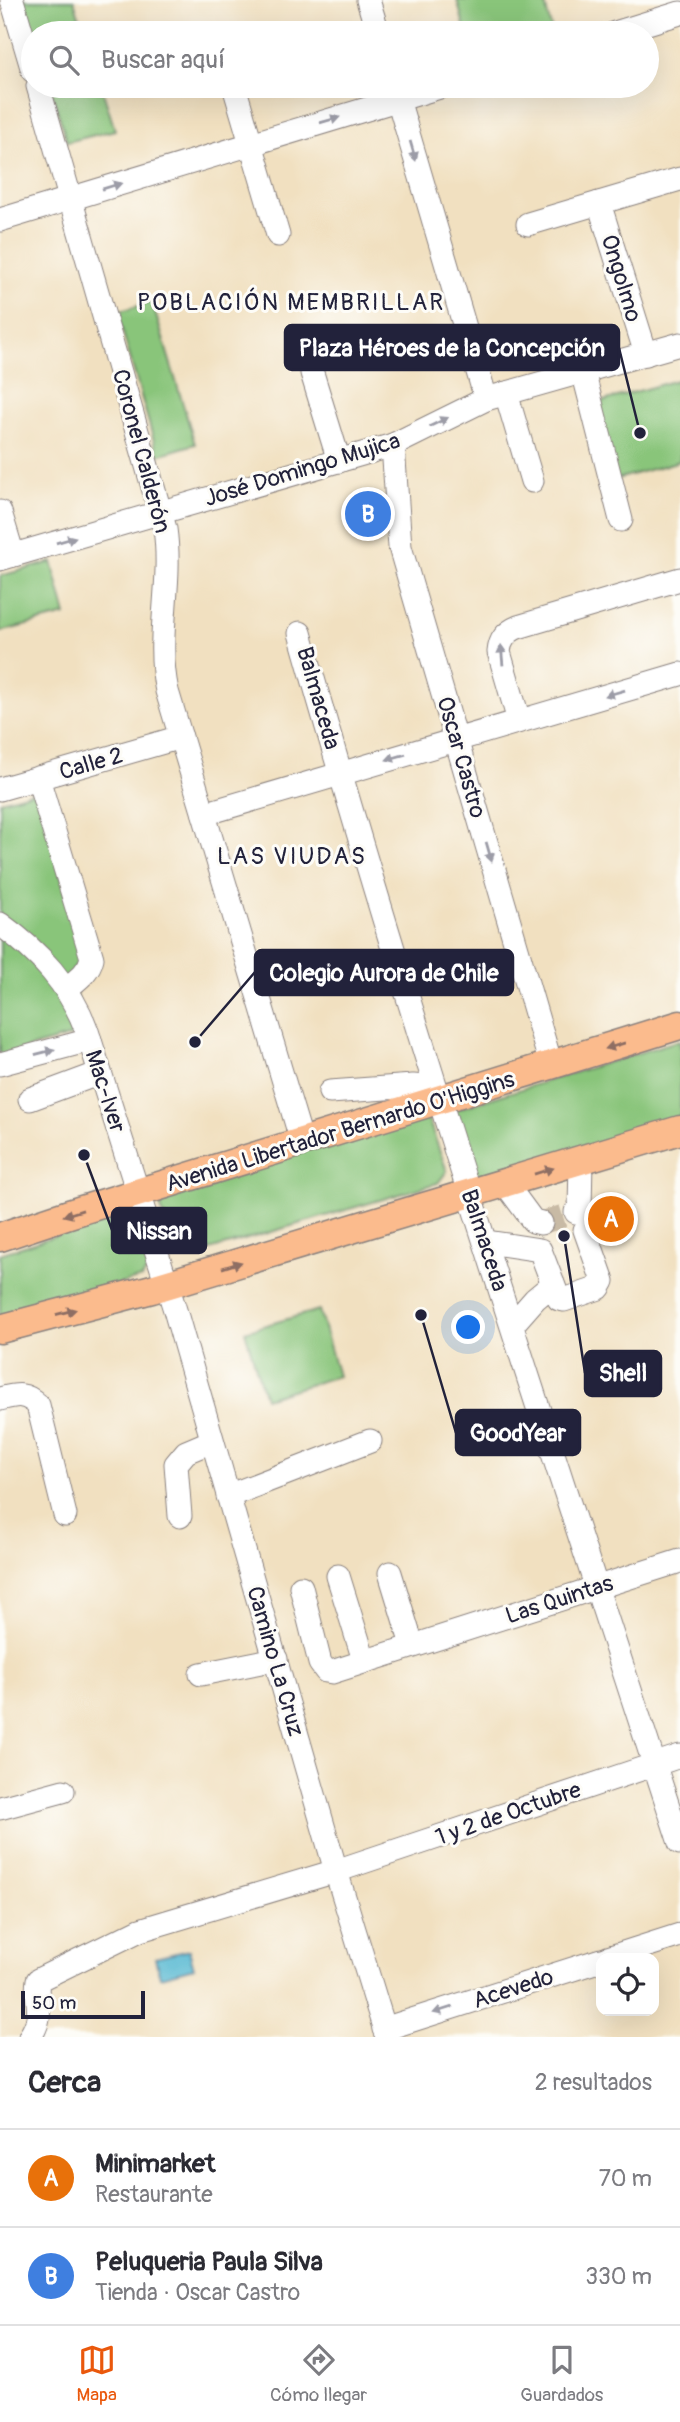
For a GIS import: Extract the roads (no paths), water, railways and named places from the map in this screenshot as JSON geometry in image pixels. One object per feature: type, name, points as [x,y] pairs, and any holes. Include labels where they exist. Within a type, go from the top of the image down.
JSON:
[{"type":"main road","name":"Avenida Libertador Bernardo O'Higgins","points":[[0,1237],[302,1142],[437,1094],[551,1065],[680,1025]]},
{"type":"main road","points":[[0,1329],[167,1285],[680,1130]]},
{"type":"street","points":[[12,0],[21,30]]},
{"type":"street","points":[[368,0],[374,21]]},
{"type":"street","points":[[654,21],[680,13]]},
{"type":"street","name":"Coronel Calderón","points":[[41,98],[161,512],[169,563],[162,633],[162,662],[167,691],[302,1142]]},
{"type":"street","points":[[237,98],[278,234]]},
{"type":"street","points":[[0,220],[250,144],[382,98]]},
{"type":"street","points":[[398,98],[496,396],[532,481]]},
{"type":"street","points":[[528,224],[680,179]]},
{"type":"street","name":"Ongolmo","points":[[599,203],[646,354]]},
{"type":"street","name":"José Domingo Mujica","points":[[6,557],[393,444],[496,396],[680,344]]},
{"type":"street","points":[[583,371],[621,520]]},
{"type":"street","points":[[312,373],[339,461]]},
{"type":"street","name":"Oscar Castro","points":[[393,444],[400,547],[551,1065]]},
{"type":"street","points":[[0,512],[6,557]]},
{"type":"street","points":[[519,721],[499,652],[506,634],[518,627],[680,579]]},
{"type":"street","name":"Balmaceda","points":[[300,633],[437,1094],[680,1843]]},
{"type":"street","points":[[204,814],[680,674]]},
{"type":"street","name":"Calle 2","points":[[0,789],[181,737]]},
{"type":"street","points":[[38,778],[92,958],[83,975],[66,989]]},
{"type":"street","name":"Mac-Iver","points":[[0,924],[35,952],[66,989],[79,1014],[90,1040],[167,1285]]},
{"type":"street","points":[[0,1064],[90,1040]]},
{"type":"street","points":[[30,1099],[100,1073]]},
{"type":"street","points":[[330,1092],[413,1086],[437,1094]]},
{"type":"street","points":[[505,1183],[537,1222],[540,1250],[561,1300],[599,1288],[603,1281],[580,1217],[581,1160]]},
{"type":"street","points":[[487,1242],[540,1250]]},
{"type":"street","points":[[513,1324],[535,1299],[553,1284]]},
{"type":"street","name":"Camino La Cruz","points":[[167,1285],[336,1871],[386,2033]]},
{"type":"street","points":[[0,1399],[18,1394],[31,1398],[38,1405],[65,1515]]},
{"type":"street","points":[[180,1516],[176,1464],[186,1452],[212,1441]]},
{"type":"street","points":[[228,1496],[370,1441]]},
{"type":"street","name":"Las Quintas","points":[[301,1587],[320,1663],[326,1671],[332,1672],[680,1561]]},
{"type":"street","points":[[390,1573],[412,1645]]},
{"type":"street","points":[[338,1576],[363,1660]]},
{"type":"street","points":[[201,1674],[276,1659]]},
{"type":"street","name":"1 y 2 de Octubre","points":[[30,2037],[37,2024],[40,2009],[37,1983],[44,1976],[140,1930],[336,1871],[680,1756]]},
{"type":"street","points":[[0,1808],[63,1791]]},
{"type":"street","points":[[624,1953],[680,1936]]},
{"type":"street","name":"Acevedo","points":[[386,2033],[596,1962]]},
{"type":"water","points":[[189,1950],[194,1968],[160,1977],[155,1958]]},
{"type":"tunnel","points":[[541,1223],[576,1212]]},
{"type":"place","name":"Plaza Héroes de la Concepción","points":[[640,433]]},
{"type":"place","name":"Peluqueria Paula Silva","points":[[368,514]]},
{"type":"place","name":"Colegio Aurora de Chile","points":[[195,1042]]},
{"type":"place","name":"Nissan","points":[[84,1155]]},
{"type":"place","name":"Minimarket","points":[[611,1219]]},
{"type":"place","name":"Shell","points":[[564,1236]]},
{"type":"place","name":"GoodYear","points":[[421,1315]]},
{"type":"district","name":"POBLACIÓN MEMBRILLAR","points":[[291,302]]},
{"type":"district","name":"LAS VIUDAS","points":[[292,856]]}]
